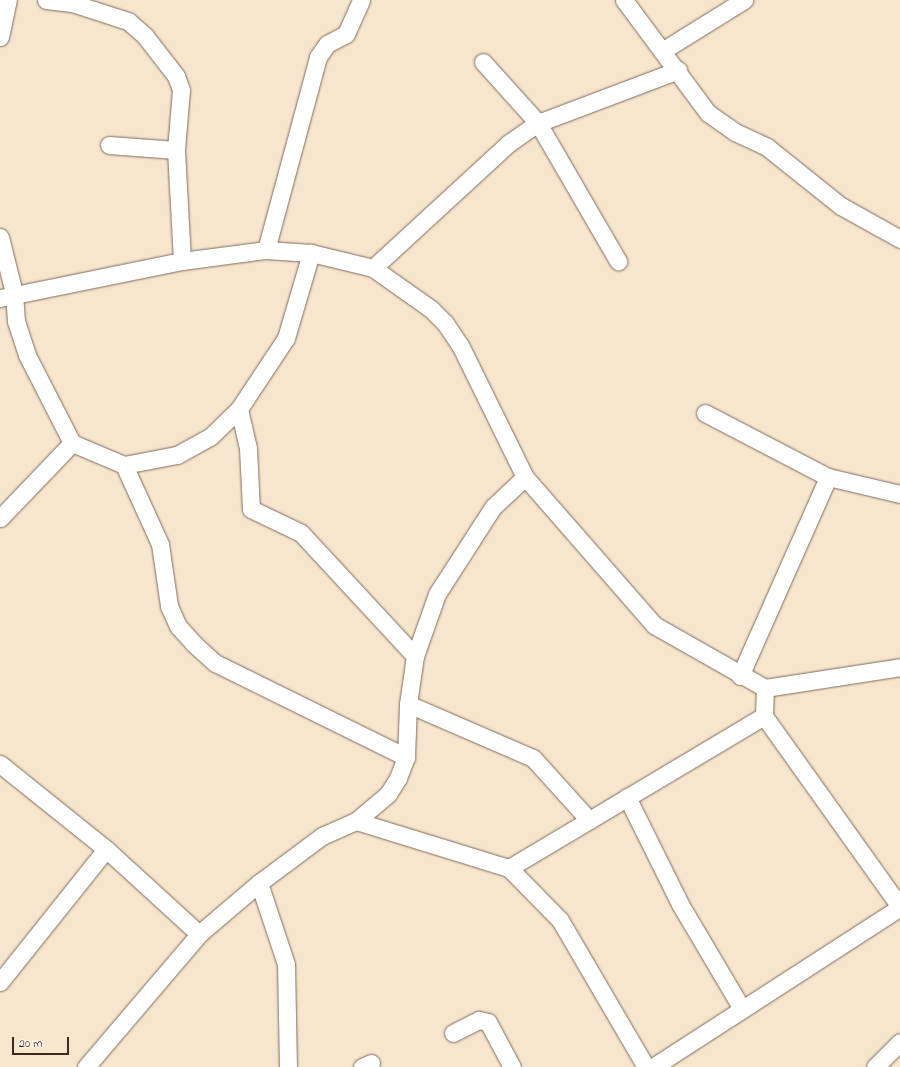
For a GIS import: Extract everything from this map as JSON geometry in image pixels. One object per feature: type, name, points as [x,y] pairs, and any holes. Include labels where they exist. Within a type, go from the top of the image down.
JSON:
[{"type":"street","points":[[0,38],[8,0]]},
{"type":"street","points":[[46,0],[73,2],[128,21],[164,58],[181,90],[176,150],[182,261]]},
{"type":"street","points":[[266,250],[318,57],[327,44],[346,34],[361,0]]},
{"type":"street","points":[[624,0],[678,70],[708,113],[721,123],[766,147],[841,206],[900,239]]},
{"type":"street","points":[[662,50],[744,0]]},
{"type":"street","points":[[483,62],[538,123],[618,261]]},
{"type":"street","points":[[373,268],[509,143],[538,123],[678,70]]},
{"type":"street","points":[[109,145],[176,150]]},
{"type":"street","points":[[0,237],[7,295],[27,355],[72,443],[124,465],[177,455],[195,448],[239,409],[286,338],[311,253]]},
{"type":"street","points":[[7,295],[182,261],[266,250],[311,253],[373,268],[431,309],[445,323],[460,345],[525,477],[654,625],[740,676],[765,688],[900,667]]},
{"type":"street","points":[[239,409],[248,448],[251,509],[301,533],[415,656]]},
{"type":"street","points":[[705,413],[828,477],[900,494]]},
{"type":"street","points":[[0,518],[72,443]]},
{"type":"street","points":[[124,465],[160,544],[169,606],[178,626],[194,644],[215,663],[406,757]]},
{"type":"street","points":[[86,1067],[199,934],[259,883],[322,836],[356,821],[388,794],[406,757],[408,704],[415,656],[437,594],[462,551],[493,508],[525,477]]},
{"type":"street","points":[[740,676],[828,477]]},
{"type":"street","points":[[653,1067],[900,907],[764,716],[765,688]]},
{"type":"street","points":[[408,704],[533,758],[589,820]]},
{"type":"street","points":[[509,868],[764,716]]},
{"type":"street","points":[[0,764],[106,850],[199,934]]},
{"type":"street","points":[[627,797],[680,904],[742,1009]]},
{"type":"street","points":[[356,821],[509,868],[560,920],[646,1067]]},
{"type":"street","points":[[0,982],[106,850]]},
{"type":"street","points":[[259,883],[286,964],[288,1067]]},
{"type":"street","points":[[453,1033],[479,1020],[488,1022],[512,1067]]},
{"type":"street","points":[[875,1067],[900,1042]]}]
